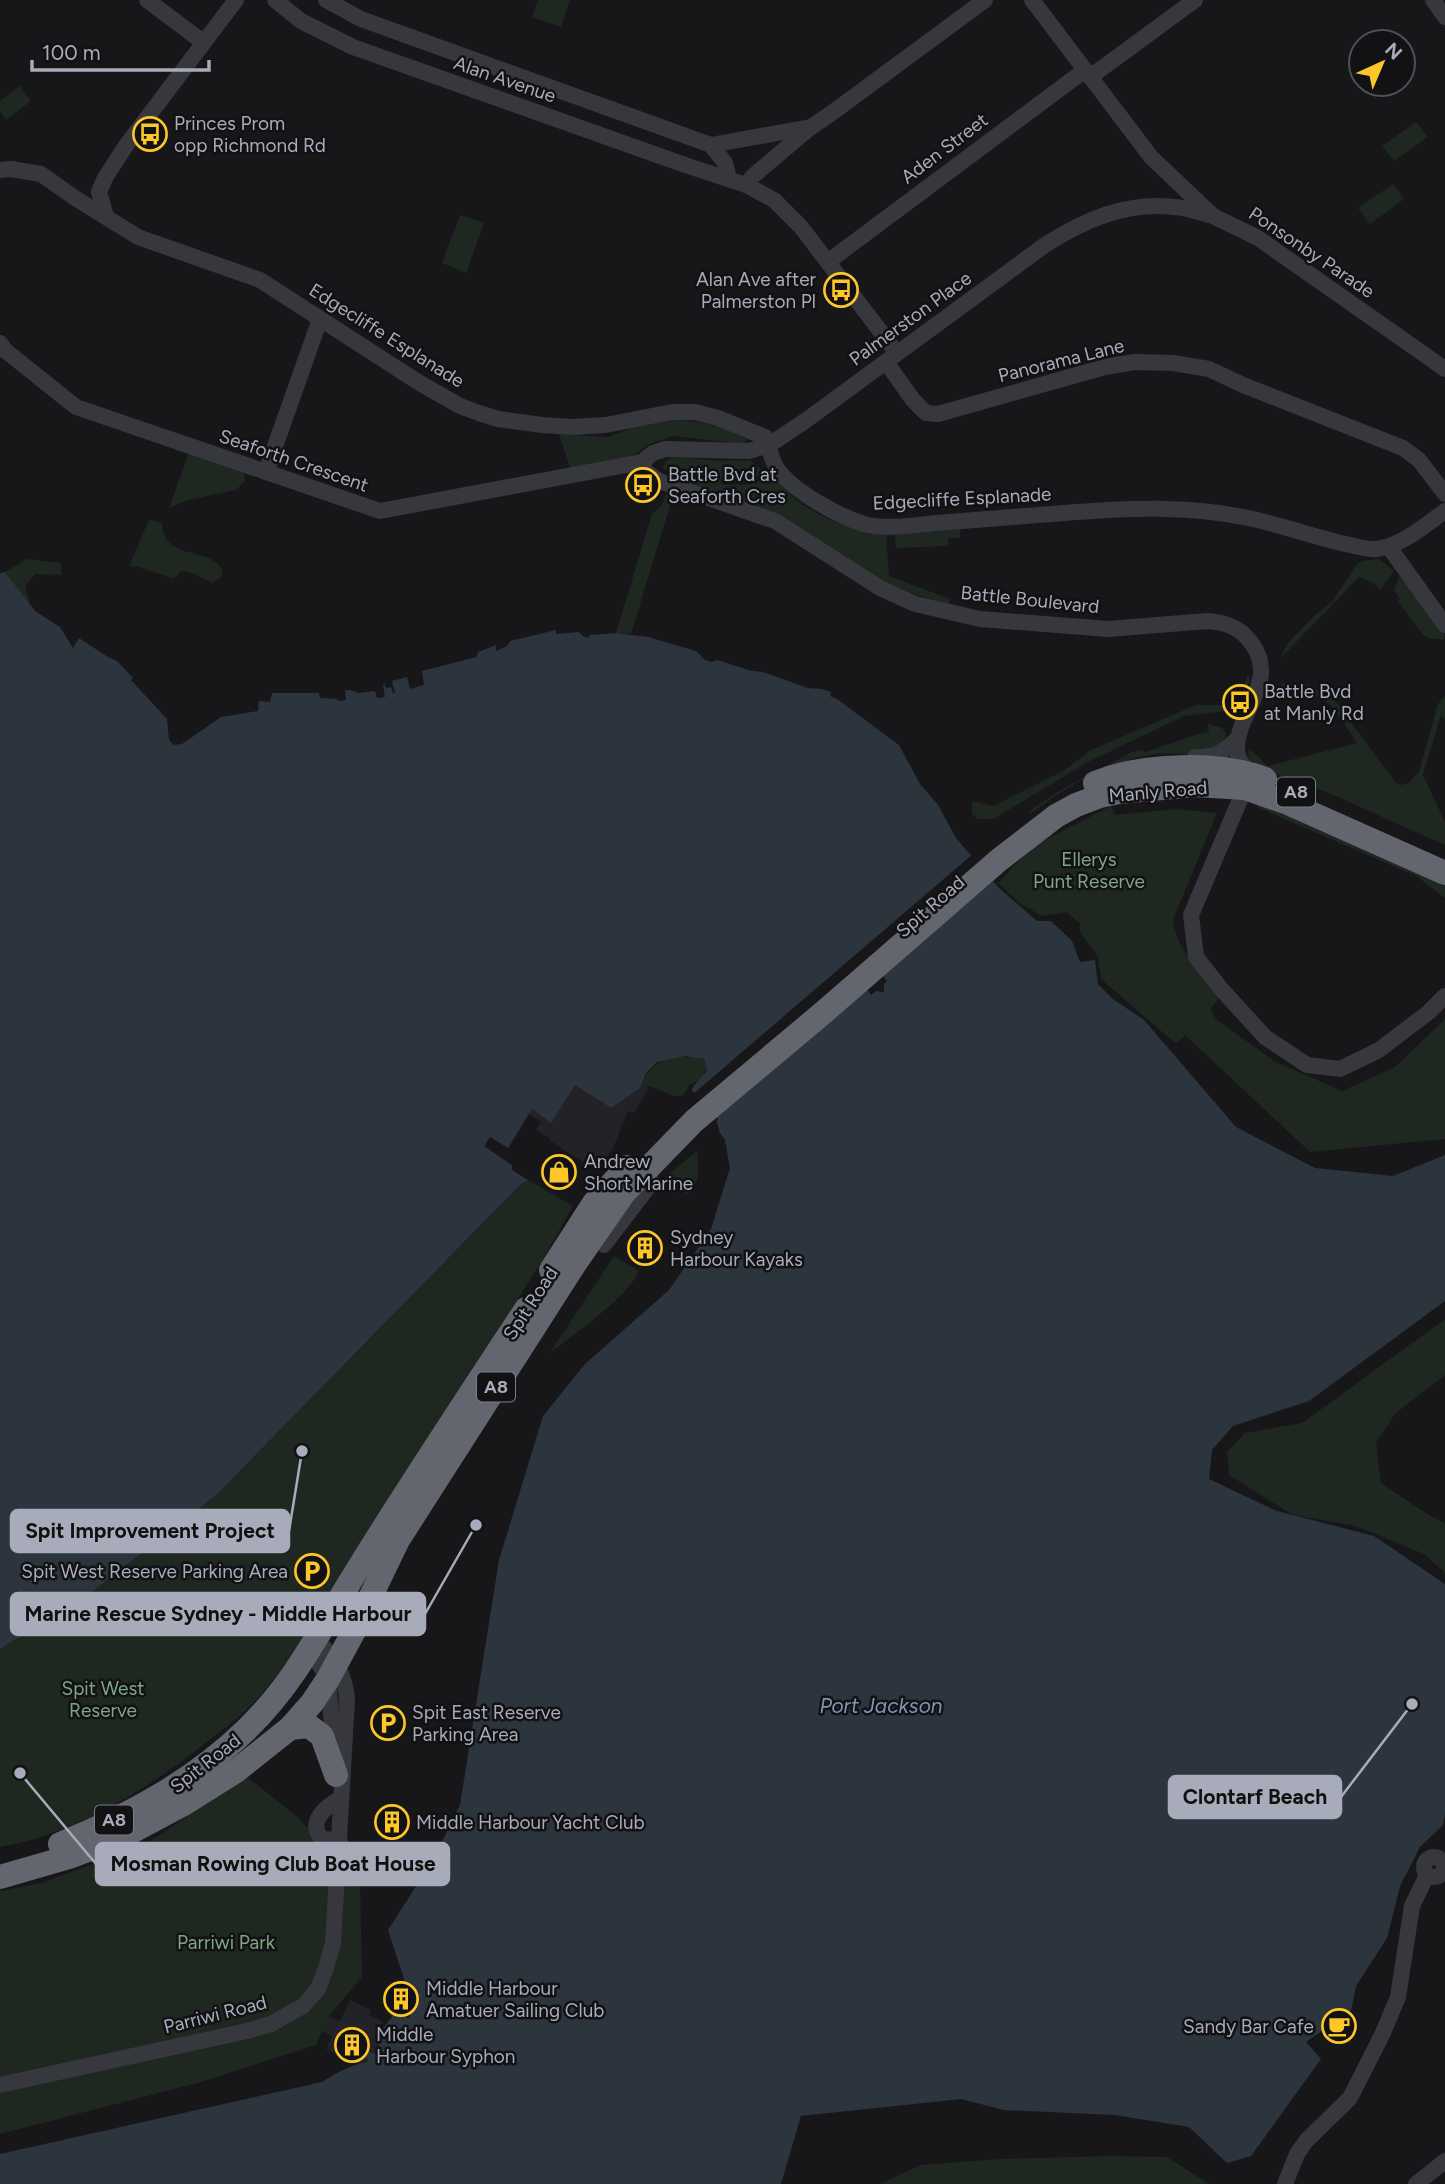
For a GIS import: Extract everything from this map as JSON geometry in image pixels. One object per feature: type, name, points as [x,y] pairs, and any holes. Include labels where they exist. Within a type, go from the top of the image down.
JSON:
[{"type":"highway","name":"Manly Road","points":[[1127,774],[1195,767],[1247,780],[1445,859]]},
{"type":"highway","name":"Spit Road","points":[[0,1862],[61,1844],[127,1814],[174,1788],[217,1756],[253,1723],[286,1688],[417,1476],[594,1203],[610,1184],[637,1156],[824,1012],[1046,808],[1070,793],[1127,774]]},
{"type":"highway","name":"Manly Road","points":[[996,856],[1056,816],[1100,796],[1247,780],[1287,803],[1445,873]]},
{"type":"highway","name":"Spit Road","points":[[0,1877],[69,1857],[120,1838],[207,1790],[290,1728],[312,1703],[332,1671],[398,1540],[574,1265],[624,1193],[691,1116]]},
{"type":"highway","points":[[290,1728],[309,1726],[323,1736],[339,1789]]},
{"type":"street","points":[[148,0],[203,42]]},
{"type":"street","points":[[106,216],[99,192],[104,178],[236,0]]},
{"type":"street","name":"Alan Avenue","points":[[275,0],[301,21],[353,47],[688,166],[729,178],[774,200],[802,227],[829,261],[891,358]]},
{"type":"street","name":"Alan Avenue","points":[[326,0],[361,19],[711,145]]},
{"type":"street","points":[[746,185],[811,127],[985,0]]},
{"type":"street","name":"Ponsonby Parade","points":[[1032,0],[1151,157],[1213,216],[1258,238],[1445,369]]},
{"type":"street","name":"Aden Street","points":[[829,261],[1087,74],[1195,0]]},
{"type":"street","points":[[1433,0],[1445,17]]},
{"type":"street","points":[[729,178],[725,163],[711,145],[811,127]]},
{"type":"street","name":"Edgecliffe Esplanade","points":[[0,170],[41,174],[138,237],[260,280],[460,406],[498,418],[542,425],[606,425],[672,412],[695,412],[747,428],[765,437],[779,472],[797,487],[833,511],[867,525],[906,526],[1108,510],[1175,508],[1251,518],[1321,539],[1372,550],[1389,547]]},
{"type":"street","name":"Palmerston Place","points":[[643,466],[653,453],[665,449],[748,451],[769,445],[1045,245],[1090,219],[1129,209],[1155,206],[1176,207],[1213,216]]},
{"type":"street","points":[[266,472],[320,319]]},
{"type":"street","name":"Seaforth Crescent","points":[[0,343],[6,351],[76,408],[380,511],[643,466]]},
{"type":"street","name":"Panorama Lane","points":[[891,358],[913,400],[926,413],[938,414],[1105,367],[1134,362],[1173,363],[1209,369],[1243,386],[1404,448],[1419,460],[1445,495]]},
{"type":"street","name":"Battle Boulevard","points":[[643,466],[659,481],[775,520],[880,588],[915,604],[980,619],[1045,625],[1108,629],[1207,621],[1232,626],[1253,645],[1262,669],[1257,692],[1238,738]]},
{"type":"street","points":[[1445,511],[1389,547],[1445,625]]},
{"type":"street","points":[[1127,774],[1151,760],[1214,757],[1238,738]]},
{"type":"street","points":[[1238,738],[1238,758],[1247,780],[1191,915],[1196,957],[1222,990],[1265,1037],[1307,1065],[1340,1069],[1378,1050],[1429,1012],[1445,996]]},
{"type":"street","points":[[604,1245],[652,1182]]},
{"type":"street","points":[[313,1644],[332,1671]]},
{"type":"street","name":"Parriwi Road","points":[[0,2085],[271,2024],[303,2006],[318,1989],[333,1943],[340,1840],[332,1671]]},
{"type":"street","points":[[339,1789],[331,1804],[320,1815],[316,1827],[317,1834],[322,1839],[340,1840]]},
{"type":"street","points":[[1285,2184],[1297,2154],[1306,2141],[1350,2098],[1382,2035],[1398,1997],[1412,1906],[1427,1875],[1434,1877],[1441,1874],[1444,1867],[1442,1856]]},
{"type":"street","points":[[1416,2184],[1445,2161]]},
{"type":"shaded area","points":[[575,1085],[611,1108],[639,1087],[645,1086],[648,1089],[634,1113],[628,1111],[613,1148],[598,1169],[594,1164],[587,1160],[585,1163],[536,1130],[541,1122],[528,1114],[532,1109],[544,1116]]},
{"type":"shaded area","points":[[350,2000],[371,2010],[369,2015],[383,2022],[376,2039],[381,2042],[375,2054],[369,2053],[368,2062],[360,2064],[326,2049],[332,2036],[322,2031],[329,2016],[340,2021]]},
{"type":"green space","points":[[538,0],[570,0],[561,27],[532,17]]},
{"type":"green space","points":[[20,86],[31,101],[6,120],[0,112],[0,101]]},
{"type":"green space","points":[[1416,122],[1428,137],[1394,161],[1382,146]]},
{"type":"green space","points":[[1393,184],[1404,199],[1370,224],[1358,208]]},
{"type":"green space","points":[[460,215],[484,223],[466,273],[442,263]]},
{"type":"green space","points":[[669,420],[710,425],[748,439],[743,444],[673,436],[647,445],[630,459],[571,470],[559,434],[608,437],[635,427]]},
{"type":"green space","points":[[189,452],[243,469],[245,481],[236,490],[188,500],[169,508]]},
{"type":"green space","points":[[674,457],[719,461],[750,460],[763,471],[760,476],[745,478],[725,475],[721,478],[722,484],[752,484],[769,476],[798,501],[828,519],[862,530],[886,533],[889,576],[950,599],[949,604],[919,596],[862,573],[726,499],[678,478],[663,468],[666,461]]},
{"type":"green space","points":[[666,494],[673,496],[631,634],[616,633],[652,514],[662,505]]},
{"type":"green space","points":[[149,520],[162,523],[164,535],[170,543],[217,563],[223,571],[221,577],[212,583],[185,571],[174,579],[129,566]]},
{"type":"green space","points":[[960,527],[960,538],[948,538],[948,546],[896,548],[894,531]]},
{"type":"green space","points":[[27,559],[61,563],[62,575],[35,574],[25,586],[30,602],[28,604],[5,572]]},
{"type":"green space","points":[[1379,559],[1394,571],[1380,590],[1375,584],[1359,577],[1280,659],[1287,644],[1332,602],[1357,564]]},
{"type":"green space","points":[[1399,576],[1405,577],[1445,631],[1444,640],[1423,635],[1398,601],[1400,599],[1394,590]]},
{"type":"green space","points":[[1248,673],[1250,680],[1245,692],[1225,711],[1184,716],[1090,761],[993,819],[978,819],[972,814],[972,801],[993,806],[1063,771],[1091,750],[1196,705],[1221,705],[1242,691]]},
{"type":"green space","points":[[1281,683],[1309,685],[1336,702],[1396,783],[1401,785],[1408,783],[1419,772],[1438,704],[1445,696],[1445,720],[1441,715],[1423,775],[1445,822],[1445,845],[1327,792],[1254,767],[1249,758],[1249,748],[1268,766],[1357,743],[1331,705],[1306,690],[1281,687]]},
{"type":"green space","points":[[1208,724],[1222,728],[1226,733],[1223,742],[1214,752],[1156,754],[1122,762],[1089,776],[1030,814],[1028,812],[1059,791],[1132,752],[1146,752],[1209,732]]},
{"type":"green space","points":[[1261,799],[1445,882],[1445,898],[1416,876],[1257,807]]},
{"type":"green space","name":"Ellerys Punt Reserve","points":[[1111,806],[1115,815],[1176,809],[1217,813],[1173,920],[1175,931],[1191,962],[1219,999],[1210,1009],[1216,1019],[1276,1062],[1342,1091],[1395,1067],[1445,1019],[1445,1139],[1310,1152],[1185,1035],[1176,1044],[1101,979],[1098,957],[1080,932],[1080,924],[1067,912],[1042,916],[1021,904],[998,883],[1033,846]]},
{"type":"green space","points":[[692,1056],[704,1059],[707,1071],[701,1079],[689,1085],[684,1095],[672,1095],[653,1087],[639,1087],[654,1066],[666,1060]]},
{"type":"green space","points":[[697,1151],[697,1179],[687,1195],[677,1188],[673,1194],[657,1184]]},
{"type":"green space","name":"Spit West Reserve","points":[[528,1180],[573,1206],[544,1258],[272,1682],[236,1719],[189,1756],[113,1806],[58,1831],[0,1847],[0,1649],[84,1598],[214,1496],[521,1184]]},
{"type":"green space","points":[[614,1256],[639,1271],[633,1281],[599,1315],[549,1354]]},
{"type":"green space","points":[[1445,1319],[1445,1375],[1395,1414],[1376,1443],[1381,1483],[1445,1524],[1445,1573],[1424,1554],[1356,1526],[1293,1515],[1229,1475],[1227,1452],[1245,1433],[1302,1423]]},
{"type":"green space","name":"Parriwi Park","points":[[246,1776],[294,1814],[360,1882],[362,1977],[329,2016],[316,2045],[201,2082],[0,2134],[0,1891],[41,1883],[143,1846]]},
{"type":"green space","points":[[1167,2157],[1209,2184],[880,2184],[921,2165],[999,2159]]},
{"type":"water","name":"Port Jackson","points":[[5,572],[35,611],[60,627],[73,648],[79,638],[117,661],[167,719],[169,740],[174,745],[182,744],[221,717],[258,711],[259,701],[270,702],[272,693],[319,693],[320,698],[338,701],[346,700],[345,690],[351,690],[358,693],[375,691],[377,698],[385,697],[384,683],[386,688],[391,687],[393,693],[392,681],[407,677],[410,689],[424,685],[422,671],[477,657],[478,652],[496,645],[496,651],[507,646],[510,641],[556,630],[556,634],[579,632],[589,638],[589,635],[616,633],[648,637],[696,651],[711,662],[717,660],[808,688],[831,692],[830,696],[899,745],[920,784],[938,805],[956,838],[1000,889],[1037,921],[1051,921],[1072,941],[1080,962],[1095,960],[1098,984],[1113,999],[1144,1020],[1236,1127],[1315,1168],[1393,1176],[1445,1155],[1445,1301],[1309,1401],[1233,1426],[1212,1450],[1209,1479],[1277,1511],[1374,1536],[1445,1584],[1443,1825],[1420,1847],[1400,1886],[1387,1938],[1356,1986],[1351,2011],[1306,2042],[1321,2059],[1251,2156],[1227,2163],[1189,2127],[1115,2115],[1004,2110],[961,2099],[801,2116],[781,2184],[0,2184],[0,2154],[322,2082],[344,2069],[368,2062],[366,2058],[369,2052],[375,2054],[380,2042],[375,2039],[378,2032],[392,2017],[390,2012],[409,2018],[417,1996],[403,1991],[406,1985],[388,1930],[434,1858],[460,1805],[499,1560],[543,1416],[585,1364],[669,1290],[711,1229],[730,1168],[725,1140],[717,1123],[718,1114],[692,1091],[707,1071],[704,1059],[686,1056],[657,1062],[646,1073],[640,1088],[611,1108],[575,1085],[551,1123],[532,1109],[508,1148],[490,1137],[484,1146],[528,1180],[521,1184],[215,1496],[84,1598],[0,1649],[0,573]]},
{"type":"pier","points":[[974,853],[996,879],[882,975],[887,981],[884,984],[884,992],[876,991],[871,995],[866,988],[714,1115],[692,1095]]},
{"type":"place","name":"Princes Prom opp Richmond Rd","points":[[150,134]]},
{"type":"place","name":"Alan Ave after Palmerston Pl","points":[[841,290]]},
{"type":"place","name":"Battle Bvd at Seaforth Cres","points":[[643,485]]},
{"type":"place","name":"Battle Bvd at Manly Rd","points":[[1240,702]]},
{"type":"place","name":"Andrew Short Marine","points":[[559,1172]]},
{"type":"place","name":"Sydney Harbour Kayaks","points":[[645,1248]]},
{"type":"place","name":"Spit Improvement Project","points":[[302,1451]]},
{"type":"place","name":"Marine Rescue Sydney - Middle Harbour","points":[[476,1525]]},
{"type":"place","name":"Spit West Reserve Parking Area","points":[[312,1571]]},
{"type":"place","name":"Clontarf Beach","points":[[1412,1704]]},
{"type":"place","name":"Spit East Reserve Parking Area","points":[[388,1723]]},
{"type":"place","name":"Mosman Rowing Club Boat House","points":[[20,1773]]},
{"type":"place","name":"Middle Harbour Yacht Club","points":[[392,1822]]},
{"type":"place","name":"Middle Harbour Amatuer Sailing Club","points":[[401,1999]]},
{"type":"place","name":"Sandy Bar Cafe","points":[[1339,2026]]},
{"type":"place","name":"Middle Harbour Syphon","points":[[352,2045]]}]
